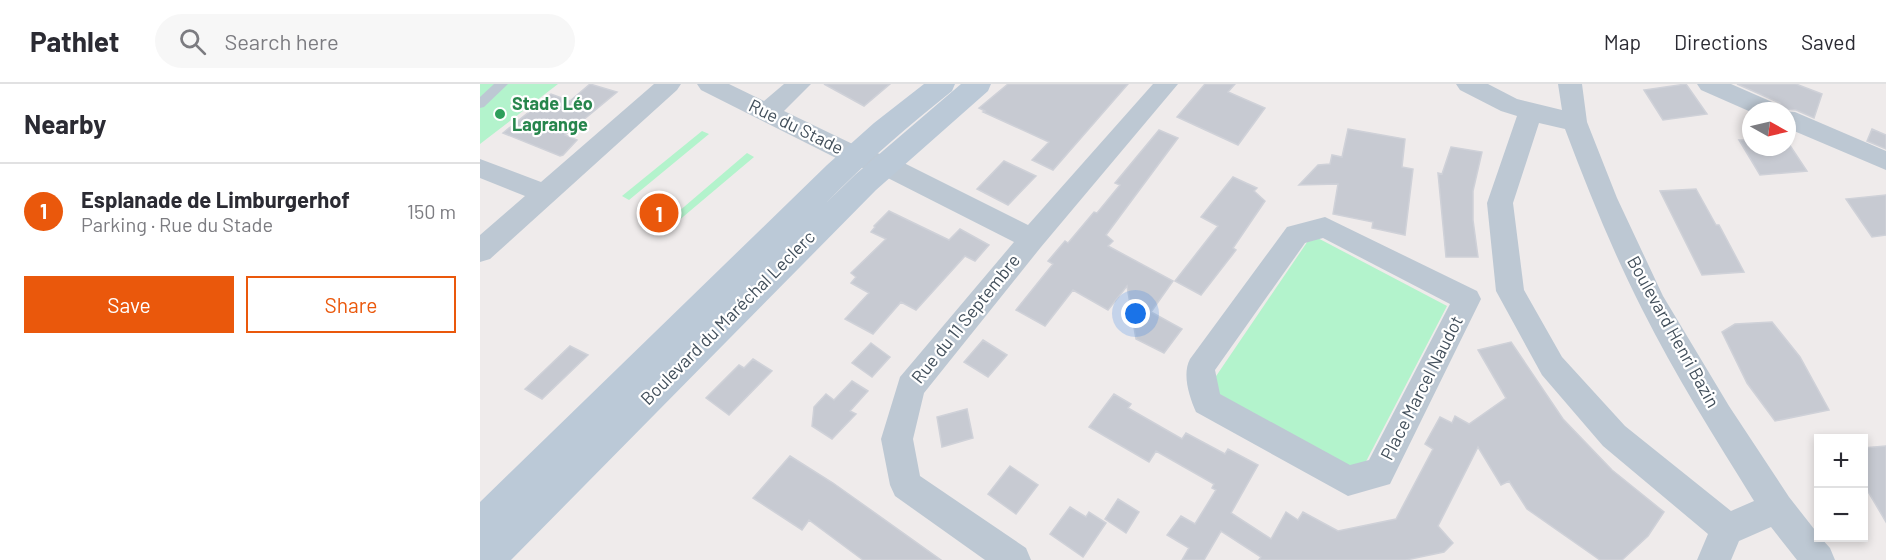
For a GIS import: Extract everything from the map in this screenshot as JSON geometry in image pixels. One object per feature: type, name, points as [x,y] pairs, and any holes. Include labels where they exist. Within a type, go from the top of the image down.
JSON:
[{"type":"main road","name":"Boulevard du Maréchal Leclerc","points":[[484,560],[942,84]]},
{"type":"main road","name":"Boulevard du Maréchal Leclerc","points":[[480,529],[870,160],[978,84]]},
{"type":"street","points":[[480,251],[669,84]]},
{"type":"street","name":"Rue du Stade","points":[[709,84],[870,160]]},
{"type":"street","points":[[767,112],[799,84]]},
{"type":"street","name":"Rue du 11 Septembre","points":[[1014,560],[906,485],[897,439],[911,387],[1032,239],[1166,84]]},
{"type":"street","points":[[1468,84],[1509,105],[1575,122]]},
{"type":"street","name":"Boulevard Henri Bazin","points":[[1570,84],[1575,122],[1604,198],[1653,303],[1718,416],[1776,508],[1818,560]]},
{"type":"street","points":[[1708,84],[1750,102]]},
{"type":"street","points":[[1530,112],[1500,203],[1510,291],[1552,366],[1614,436],[1727,529]]},
{"type":"street","points":[[1796,122],[1886,160]]},
{"type":"street","name":"Rue du 11 Septembre","points":[[870,160],[1032,239]]},
{"type":"street","points":[[480,168],[545,194]]},
{"type":"street","name":"Place Marcel Naudot","points":[[1467,299],[1379,473],[1348,481],[1207,402],[1200,368],[1296,235],[1325,227],[1467,299],[1510,291]]},
{"type":"street","points":[[1714,560],[1727,529],[1776,508]]},
{"type":"lane","points":[[480,104],[502,84]]},
{"type":"green space","name":"Stade Léo Lagrange","points":[[480,84],[558,84],[480,144]]},
{"type":"green space","points":[[702,131],[709,134],[629,200],[622,196]]},
{"type":"green space","points":[[747,153],[754,157],[671,227],[664,224]]},
{"type":"green space","points":[[1312,235],[1447,306],[1360,473],[1208,388]]},
{"type":"building","points":[[590,84],[617,92],[565,135],[577,140],[563,155],[560,156],[503,133],[551,94],[570,101]]},
{"type":"building","points":[[824,84],[890,84],[864,106]]},
{"type":"building","points":[[1008,84],[1128,84],[1053,170],[1032,160],[1049,142],[983,112],[985,111],[979,108]]},
{"type":"building","points":[[1205,84],[1235,84],[1228,92],[1265,108],[1238,145],[1177,117]]},
{"type":"building","points":[[1686,84],[1707,114],[1663,120],[1644,90]]},
{"type":"building","points":[[1737,84],[1796,84],[1822,94],[1814,118],[1796,110],[1796,102],[1778,102]]},
{"type":"building","points":[[1348,129],[1405,139],[1402,167],[1413,169],[1405,235],[1372,228],[1373,222],[1333,214],[1338,184],[1299,185],[1318,165],[1330,164],[1332,155],[1342,157]]},
{"type":"building","points":[[1872,129],[1886,135],[1886,149],[1867,141]]},
{"type":"building","points":[[1159,130],[1178,138],[1106,235],[1113,241],[1108,246],[1173,281],[1151,312],[1182,329],[1164,353],[1136,339],[1127,286],[1108,310],[1073,290],[1045,326],[1016,310],[1053,264],[1048,261],[1065,241],[1068,243],[1094,212],[1097,213],[1120,185],[1115,183]]},
{"type":"building","points":[[1451,147],[1482,152],[1473,191],[1473,220],[1478,257],[1446,257],[1438,173],[1442,174]]},
{"type":"building","points":[[1796,154],[1807,171],[1760,175],[1749,156]]},
{"type":"building","points":[[1004,161],[1036,176],[1008,205],[977,189]]},
{"type":"building","points":[[1233,177],[1257,188],[1254,191],[1265,201],[1233,248],[1236,250],[1201,295],[1175,281],[1218,226],[1201,217]]},
{"type":"building","points":[[1696,189],[1716,225],[1719,225],[1744,272],[1702,275],[1660,191]]},
{"type":"building","points":[[1886,195],[1886,235],[1872,237],[1846,199]]},
{"type":"building","points":[[889,211],[949,240],[960,229],[989,245],[975,261],[965,256],[916,310],[901,302],[873,334],[845,319],[869,293],[851,283],[856,277],[851,273],[886,239],[871,232]]},
{"type":"building","points":[[1772,322],[1800,357],[1829,410],[1775,421],[1747,383],[1722,332],[1735,324]]},
{"type":"building","points":[[983,340],[1007,355],[988,377],[964,362]]},
{"type":"building","points":[[1511,342],[1563,419],[1612,470],[1664,512],[1648,536],[1622,560],[1600,560],[1527,509],[1509,481],[1501,485],[1478,447],[1438,526],[1453,543],[1444,552],[1406,560],[1259,560],[1261,557],[1221,531],[1204,560],[1182,560],[1189,548],[1167,535],[1181,516],[1195,524],[1216,490],[1212,488],[1214,484],[1156,451],[1149,462],[1089,427],[1114,394],[1131,404],[1128,408],[1182,439],[1186,433],[1225,454],[1228,449],[1258,465],[1231,513],[1271,539],[1286,512],[1298,520],[1303,512],[1338,531],[1396,519],[1433,449],[1425,444],[1440,417],[1452,423],[1455,416],[1469,424],[1506,398],[1478,350]]},
{"type":"building","points":[[871,343],[890,357],[872,377],[852,363]]},
{"type":"building","points":[[570,346],[588,355],[542,399],[525,389]]},
{"type":"building","points":[[753,359],[772,371],[729,415],[706,398],[739,365],[744,368]]},
{"type":"building","points":[[852,381],[868,391],[850,411],[856,414],[832,439],[812,426],[814,407],[826,394],[834,400]]},
{"type":"building","points":[[967,409],[973,438],[942,447],[937,417]]},
{"type":"building","points":[[1886,446],[1886,522],[1868,491],[1868,448]]},
{"type":"building","points":[[790,456],[833,483],[941,560],[863,560],[809,520],[802,530],[753,498]]},
{"type":"building","points":[[1010,466],[1038,485],[1016,514],[988,494]]},
{"type":"building","points":[[1118,499],[1139,512],[1126,533],[1105,519]]},
{"type":"building","points":[[1070,507],[1086,517],[1089,512],[1106,523],[1083,557],[1050,534]]},
{"type":"place","name":"Stade Léo Lagrange","points":[[500,114]]},
{"type":"place","name":"Esplanade de Limburgerhof","points":[[659,213]]}]
